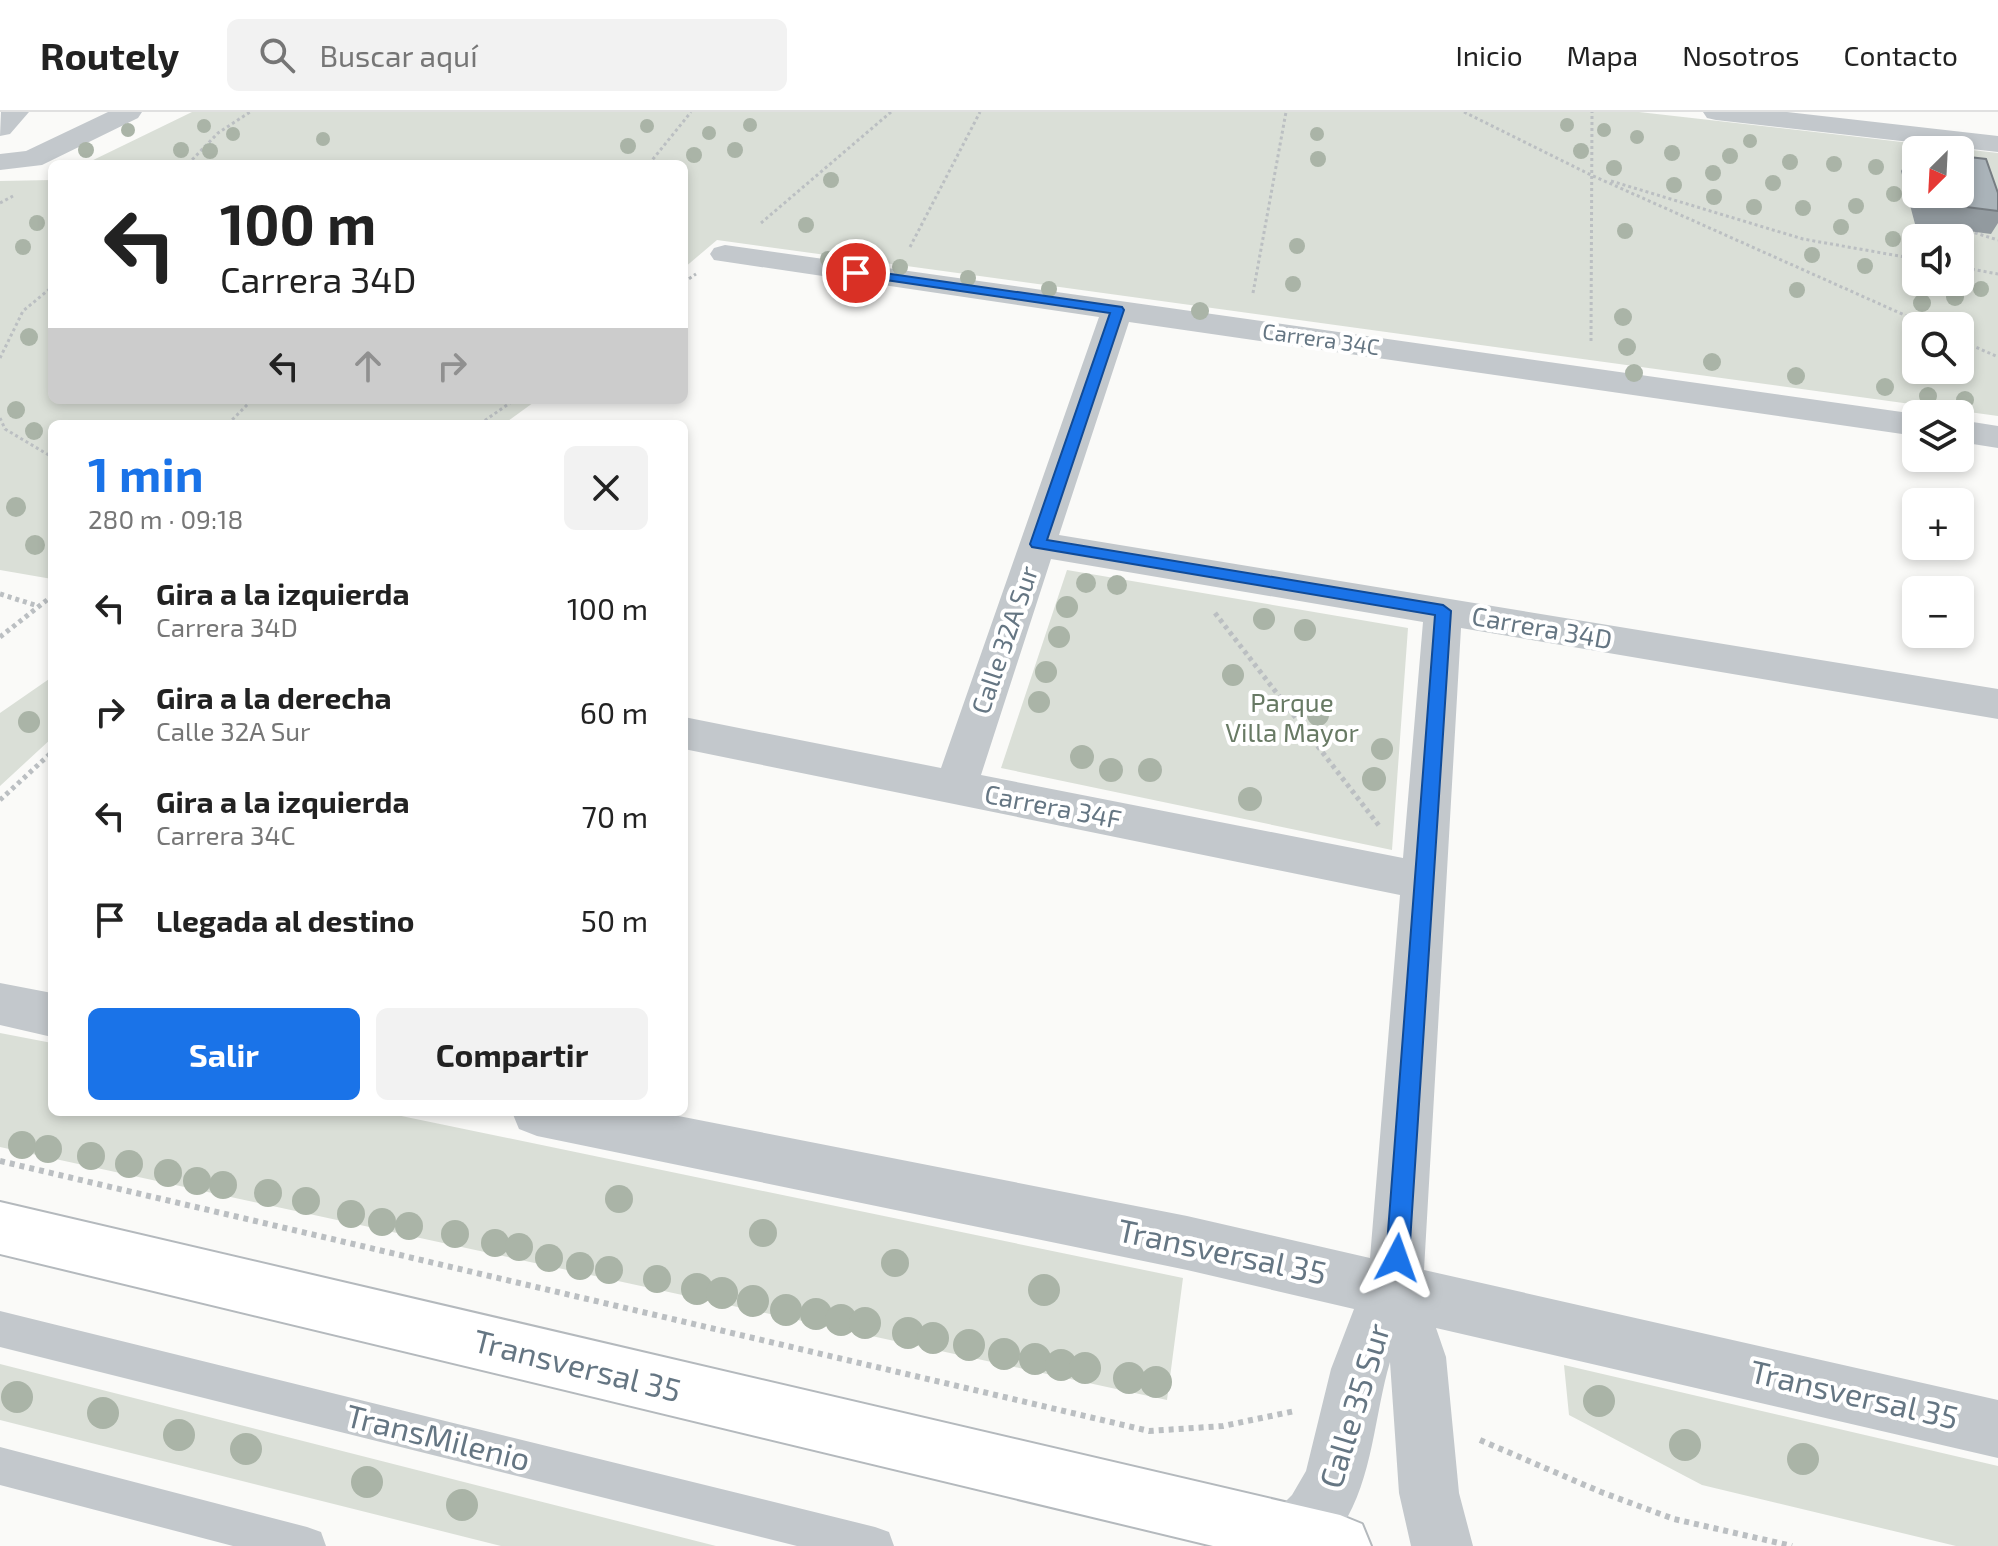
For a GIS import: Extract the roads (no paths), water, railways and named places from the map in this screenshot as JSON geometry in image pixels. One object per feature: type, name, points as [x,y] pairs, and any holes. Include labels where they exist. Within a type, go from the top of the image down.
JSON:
[{"type":"highway","name":"Transversal 35","points":[[0,1228],[1318,1541]]},
{"type":"street","points":[[0,128],[16,112]]},
{"type":"street","points":[[0,162],[32,159],[129,112]]},
{"type":"street","points":[[1716,112],[1998,144]]},
{"type":"street","name":"Carrera 34C","points":[[725,254],[1902,423]]},
{"type":"street","name":"Calle 32A Sur","points":[[955,788],[1117,310]]},
{"type":"street","points":[[1974,433],[1998,437]]},
{"type":"street","name":"Carrera 34D","points":[[1038,544],[1998,704]]},
{"type":"street","points":[[1395,1290],[1443,611]]},
{"type":"street","name":"Carrera 34F","points":[[688,734],[1422,881]]},
{"type":"street","points":[[0,1004],[48,1014]]},
{"type":"street","name":"Transversal 35","points":[[557,1116],[1171,1240],[1998,1429]]},
{"type":"street","name":"Calle 35 Sur","points":[[1318,1541],[1323,1507],[1334,1480],[1367,1344],[1395,1290]]},
{"type":"street","name":"Calle 35 Sur","points":[[1395,1290],[1418,1357],[1429,1493],[1442,1546]]},
{"type":"lane","name":"TransMilenio","points":[[0,1329],[875,1546]]},
{"type":"lane","points":[[0,1466],[307,1546]]},
{"type":"park label","name":"Parque Villa Mayor","points":[[1292,718]]}]
